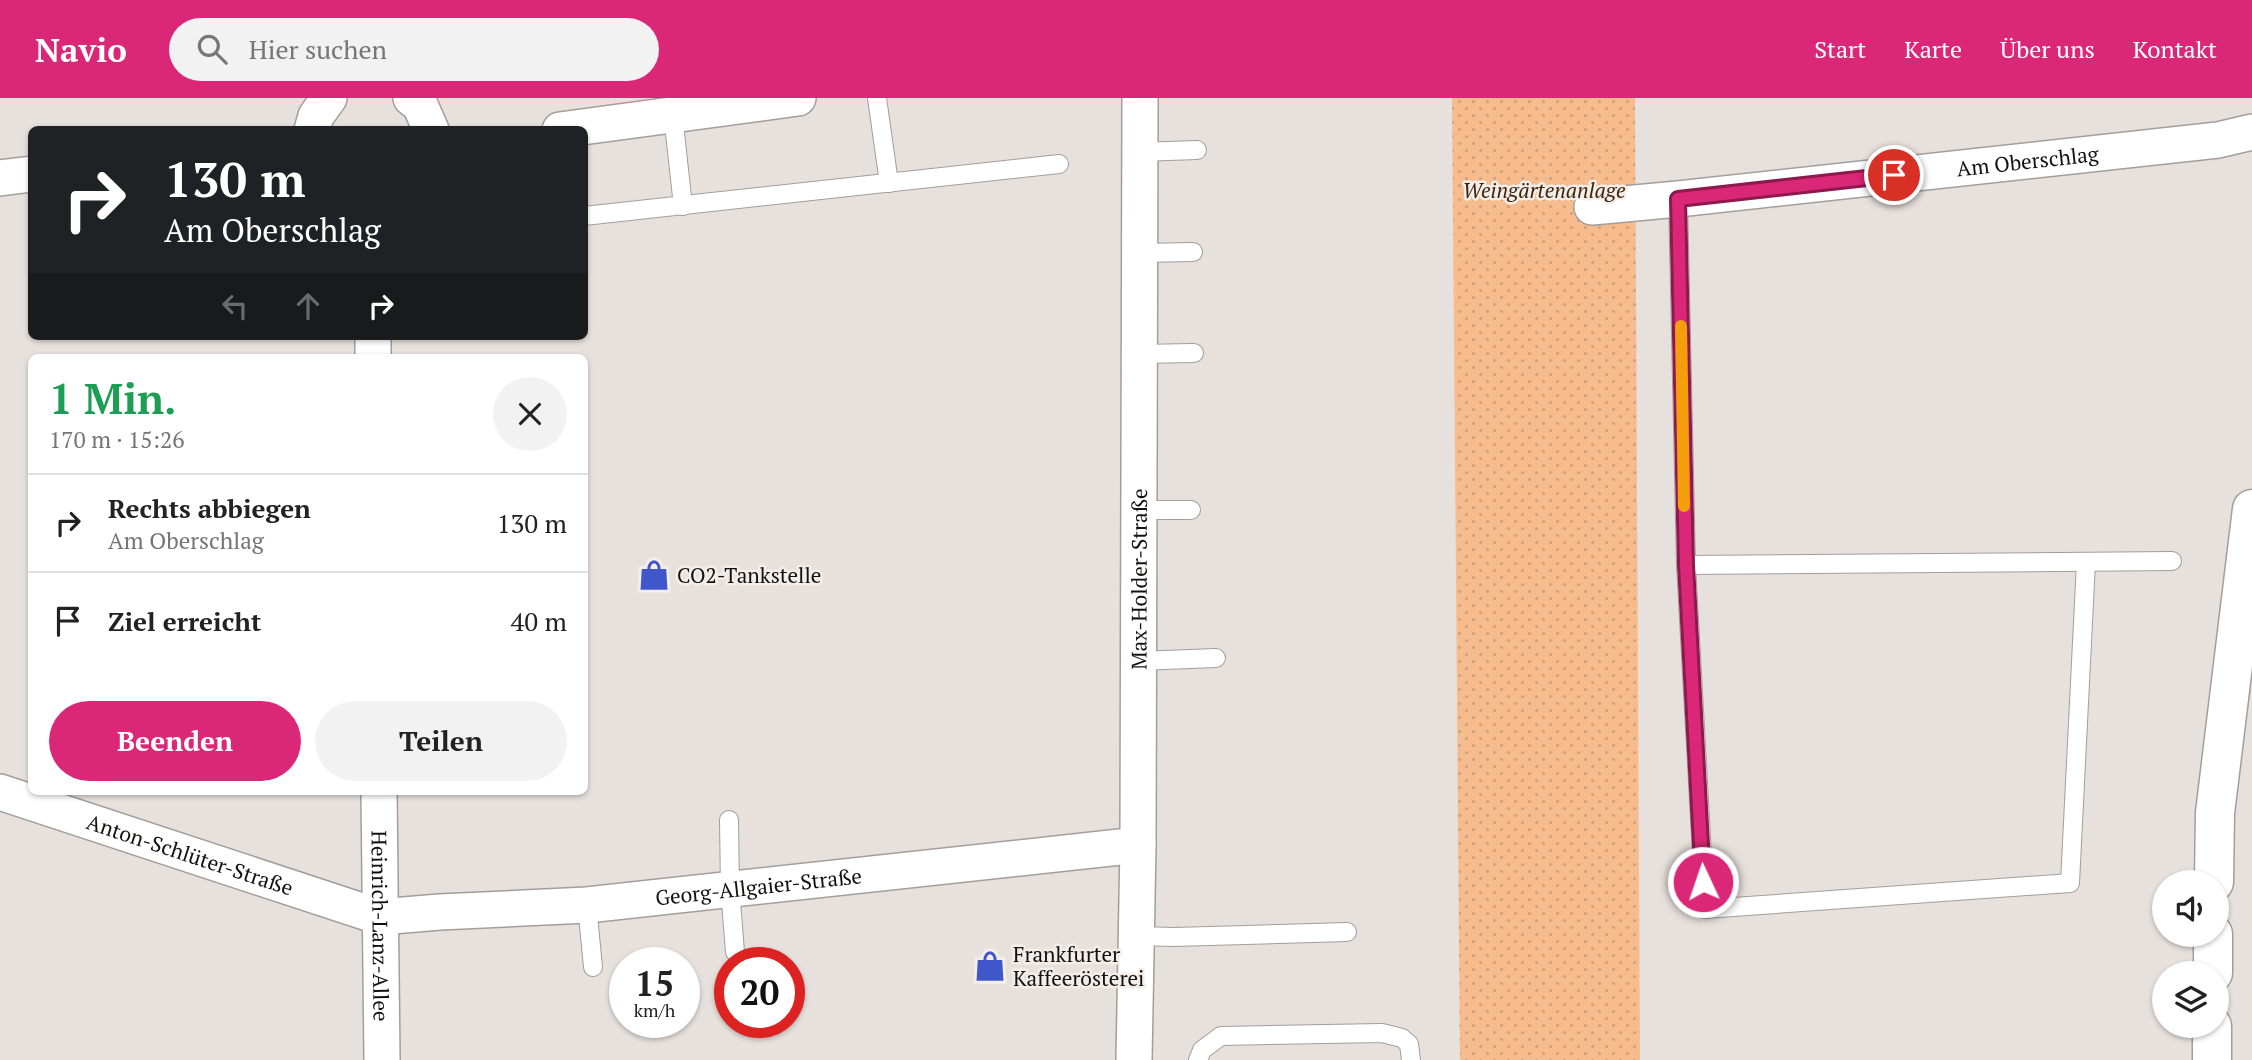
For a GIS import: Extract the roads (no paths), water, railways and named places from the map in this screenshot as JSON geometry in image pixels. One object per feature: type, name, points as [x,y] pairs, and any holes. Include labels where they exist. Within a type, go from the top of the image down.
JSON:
[{"type":"main road","points":[[2214,870],[2215,813],[2252,509]]},
{"type":"main road","points":[[2211,1060],[2212,1038]]},
{"type":"street","points":[[313,126],[316,116],[329,98]]},
{"type":"street","points":[[411,98],[420,105],[429,126]]},
{"type":"street","points":[[588,126],[798,98]]},
{"type":"street","name":"Max-Holder-Straße","points":[[1134,1060],[1138,845],[1140,98]]},
{"type":"street","name":"Am Oberschlag","points":[[1592,207],[2218,140],[2252,132]]},
{"type":"street","points":[[0,178],[28,174]]},
{"type":"street","name":"Anton-Schlüter-Straße","points":[[0,792],[380,917]]},
{"type":"street","name":"Heinrich-Lanz-Allee","points":[[379,795],[382,1060]]},
{"type":"street","name":"Georg-Allgaier-Straße","points":[[380,917],[587,905],[1138,845]]},
{"type":"lane","points":[[877,98],[888,183]]},
{"type":"lane","points":[[673,115],[683,206]]},
{"type":"lane","points":[[1139,152],[1197,150]]},
{"type":"lane","points":[[588,216],[1059,164]]},
{"type":"lane","points":[[1678,199],[1686,565],[1705,909],[2070,883],[2086,562]]},
{"type":"lane","points":[[1139,253],[1193,252]]},
{"type":"lane","points":[[1139,354],[1194,353]]},
{"type":"lane","points":[[1138,510],[1191,510]]},
{"type":"lane","points":[[1686,565],[2172,561]]},
{"type":"lane","points":[[1138,661],[1216,658]]},
{"type":"lane","points":[[729,820],[735,947]]},
{"type":"lane","points":[[587,905],[593,967]]},
{"type":"lane","points":[[1136,936],[1346,932]]},
{"type":"lane","points":[[1198,1060],[1202,1050],[1221,1036],[1382,1033],[1402,1038],[1409,1044],[1411,1060]]},
{"type":"place","name":"CO2-Tankstelle","points":[[654,575]]},
{"type":"place","name":"Frankfurter Kaffeerösterei","points":[[990,966]]},
{"type":"park label","name":"Weingärtenanlage","points":[[1544,190]]}]
